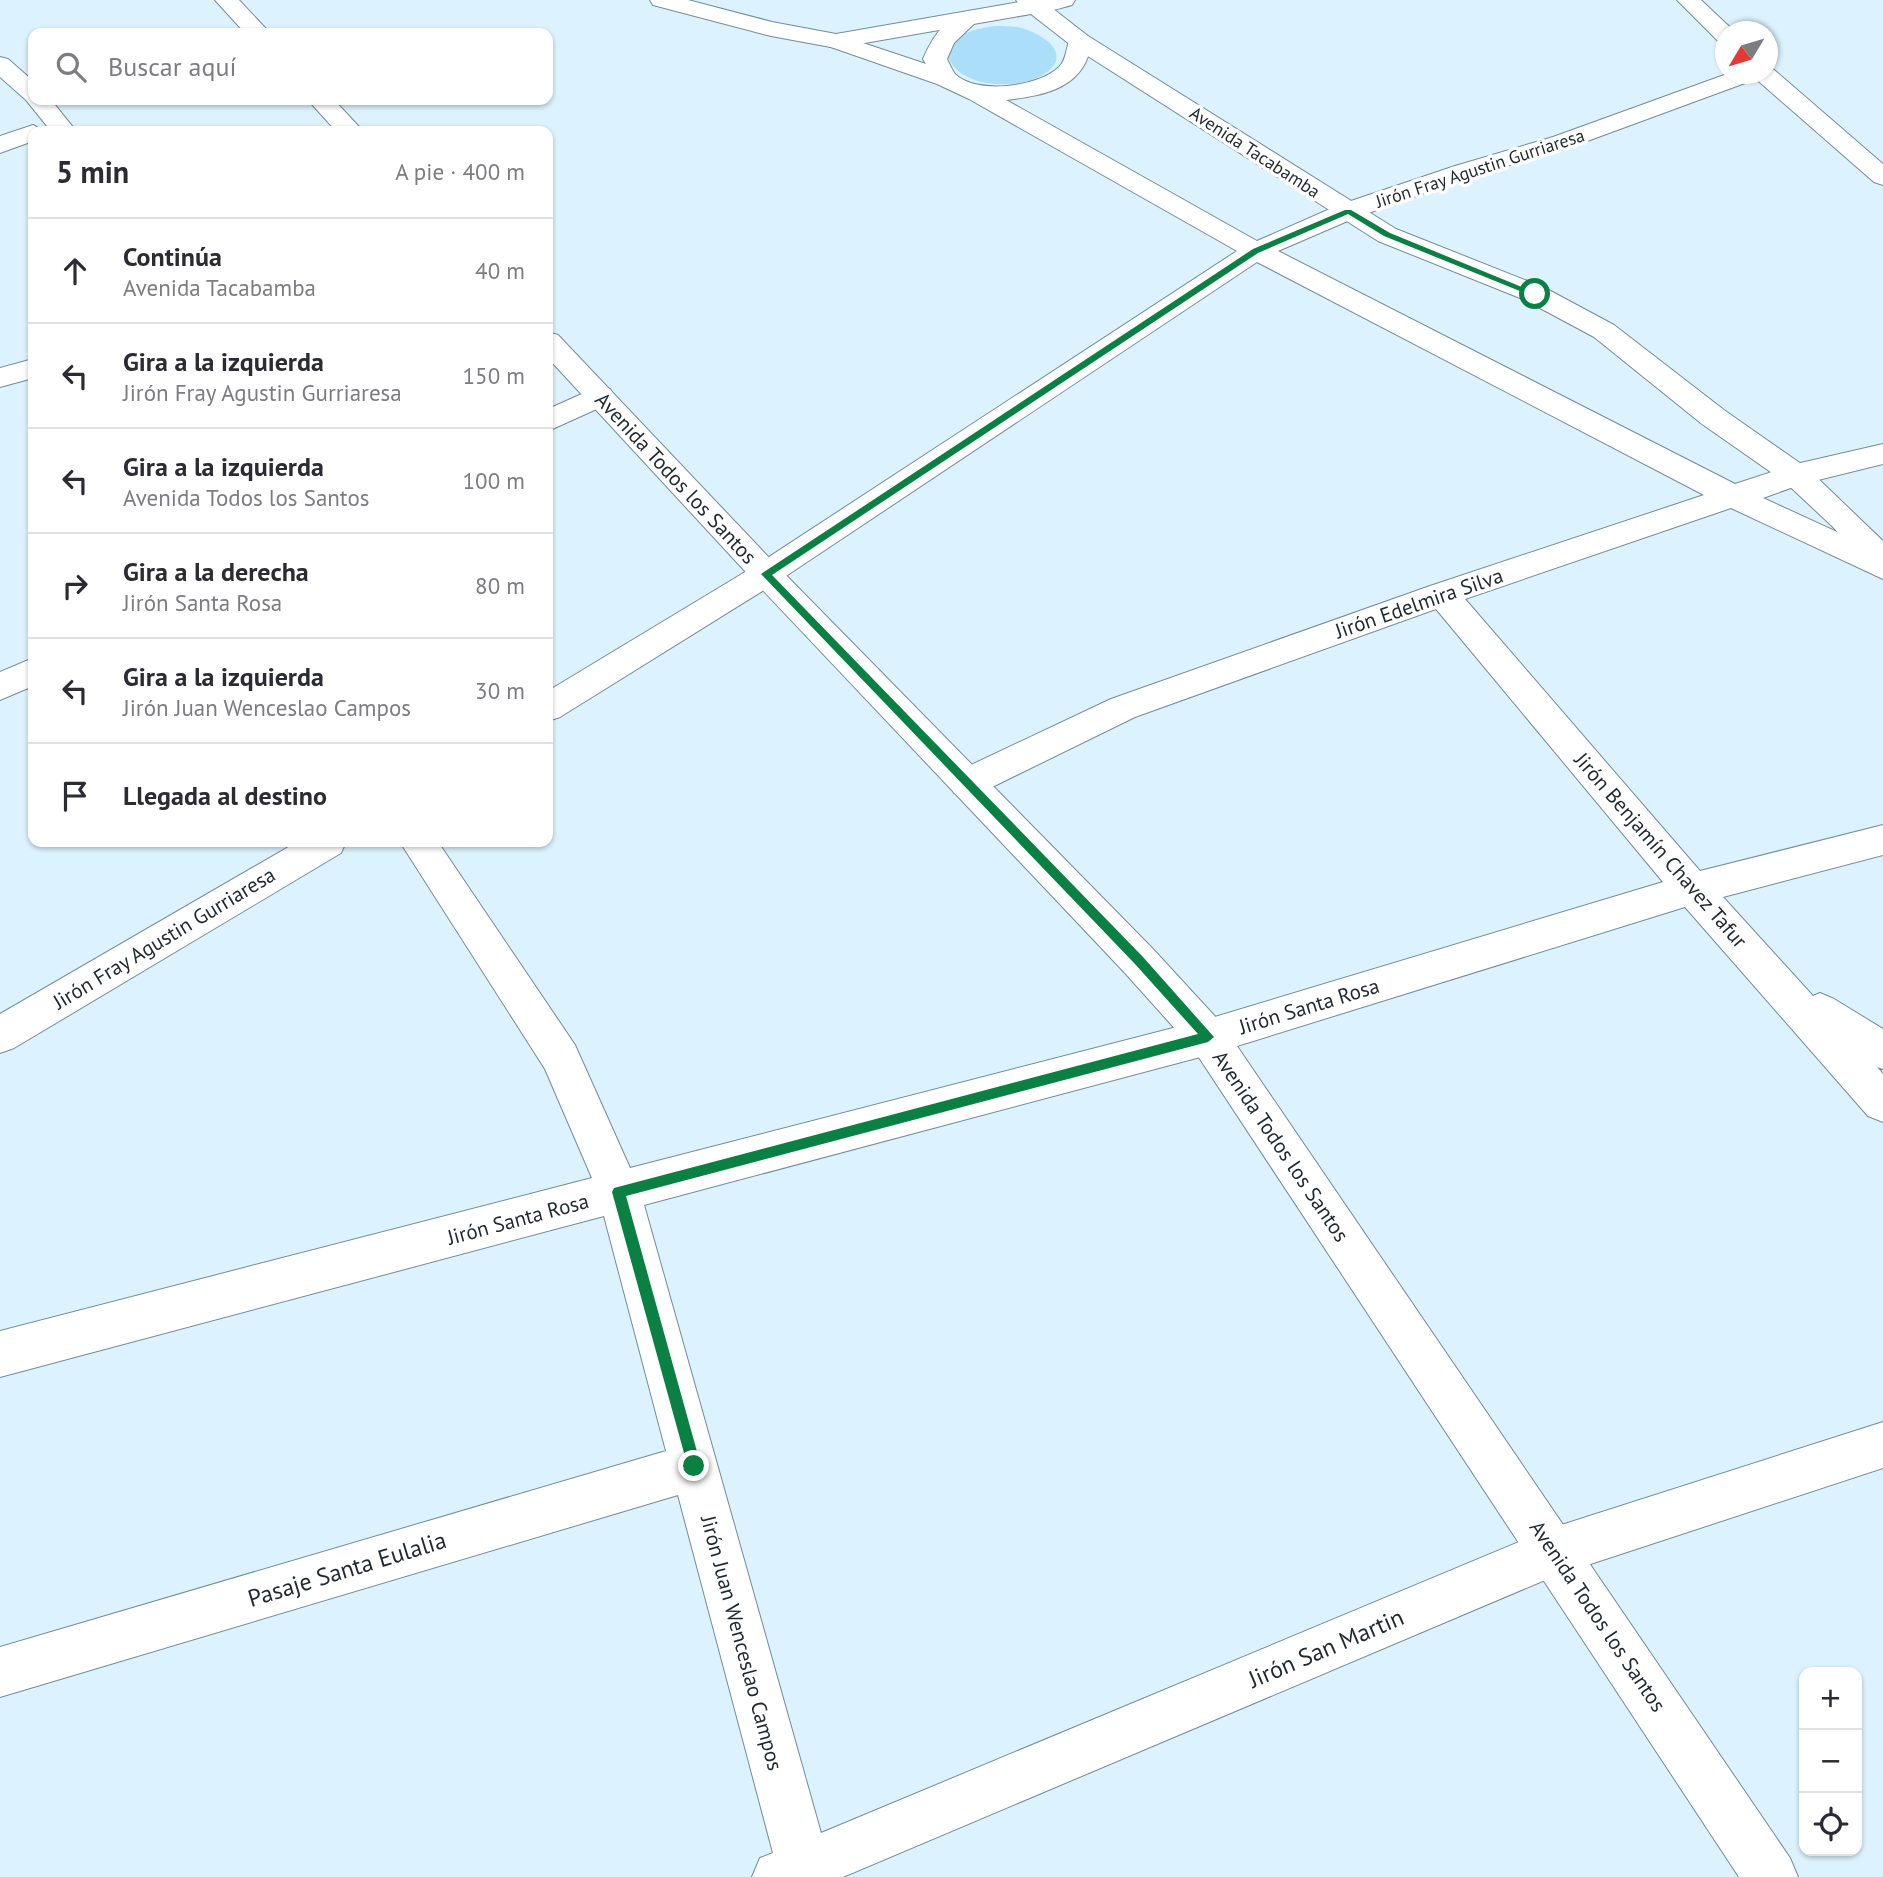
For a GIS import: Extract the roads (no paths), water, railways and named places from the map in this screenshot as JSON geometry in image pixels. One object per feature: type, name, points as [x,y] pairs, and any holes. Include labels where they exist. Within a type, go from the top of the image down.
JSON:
[{"type":"street","points":[[226,0],[253,28]]},
{"type":"street","points":[[661,0],[771,29],[836,41],[946,79],[978,94],[1256,251],[1734,496],[1883,567]]},
{"type":"street","points":[[836,41],[966,20],[1031,3],[1065,0]]},
{"type":"street","points":[[1688,0],[1715,26]]},
{"type":"street","name":"Avenida Tacabamba","points":[[1031,3],[1080,41],[1387,235],[1535,294],[1604,331],[1713,417],[1796,475],[1843,518],[1883,561]]},
{"type":"street","points":[[946,79],[936,59],[943,40],[966,20]]},
{"type":"street","points":[[978,94],[1020,92],[1056,80],[1075,64],[1080,41]]},
{"type":"street","points":[[0,64],[28,89]]},
{"type":"street","name":"Jirón Fray Agustin Gurriaresa","points":[[553,705],[766,574],[1256,251],[1348,211],[1464,171],[1562,142],[1721,84]]},
{"type":"street","points":[[1776,84],[1883,177]]},
{"type":"street","points":[[41,105],[52,126]]},
{"type":"street","points":[[325,105],[345,126]]},
{"type":"street","points":[[0,145],[28,135]]},
{"type":"street","name":"Avenida Todos los Santos","points":[[553,346],[766,574],[1139,961],[1208,1037],[1771,1877]]},
{"type":"street","points":[[0,378],[28,370]]},
{"type":"street","points":[[553,419],[600,396]]},
{"type":"street","name":"Jirón Edelmira Silva","points":[[967,783],[1123,708],[1442,594],[1796,475],[1883,454]]},
{"type":"street","name":"Jirón Benjamín Chavez Tafur","points":[[1442,594],[1692,889],[1883,1103]]},
{"type":"street","points":[[0,687],[28,673]]},
{"type":"street","name":"Jirón Santa Rosa","points":[[0,1354],[1208,1037],[1692,889],[1883,840]]},
{"type":"street","name":"Jirón Fray Agustin Gurriaresa","points":[[0,1035],[320,847]]},
{"type":"street","name":"Jirón Juan Wenceslao Campos","points":[[421,847],[561,1058],[619,1192],[694,1466],[796,1874]]},
{"type":"street","points":[[1778,984],[1883,1051]]},
{"type":"street","name":"Jirón San Martin","points":[[796,1874],[1555,1552],[1883,1445]]},
{"type":"street","name":"Pasaje Santa Eulalia","points":[[0,1672],[694,1466]]}]
